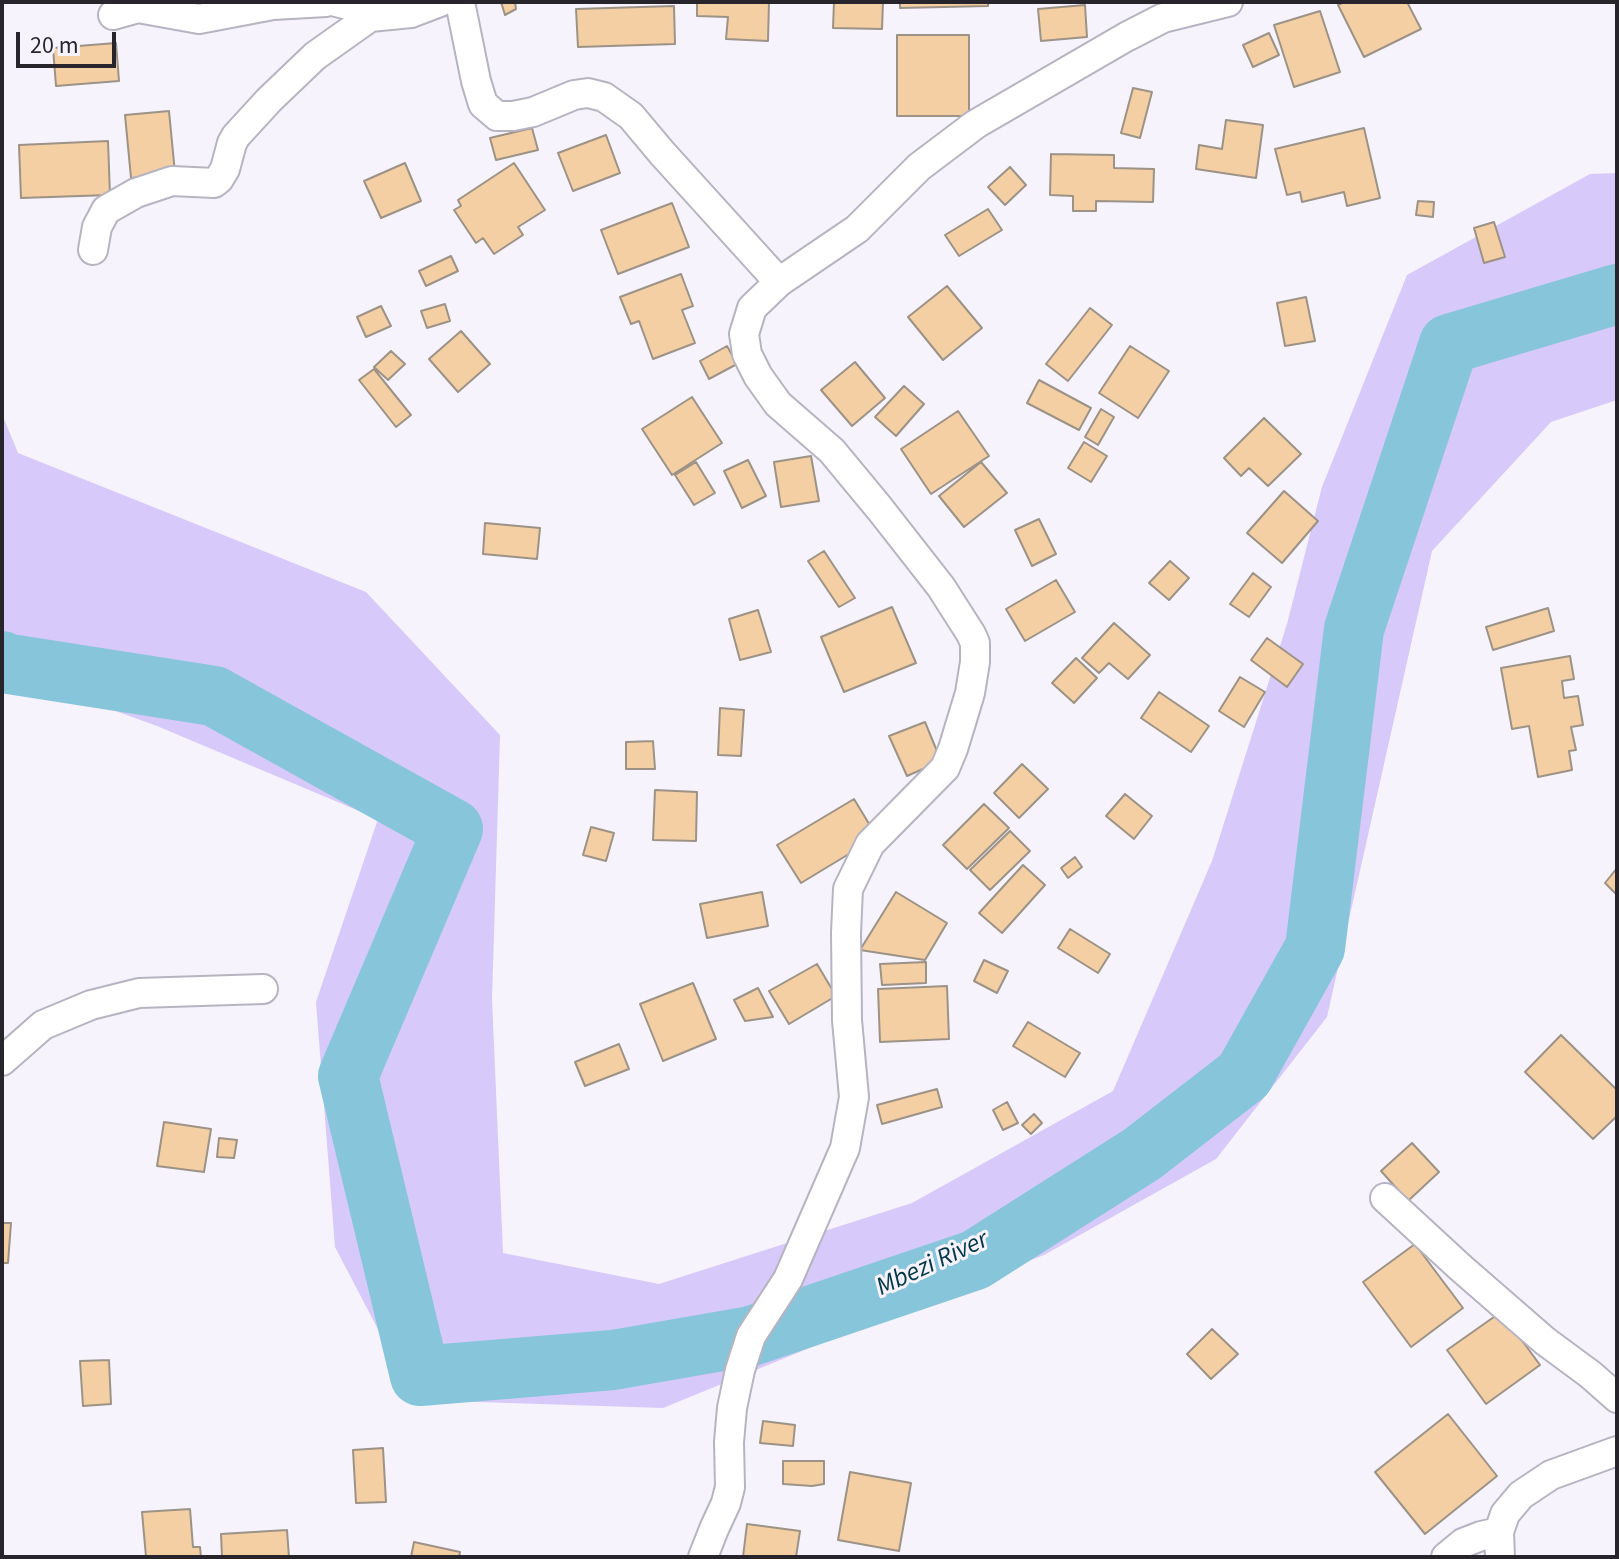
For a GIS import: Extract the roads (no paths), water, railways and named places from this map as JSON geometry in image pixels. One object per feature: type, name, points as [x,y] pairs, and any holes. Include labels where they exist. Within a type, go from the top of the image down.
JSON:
[{"type":"street","points":[[113,15],[138,8],[199,19],[273,5],[326,2]]},
{"type":"street","points":[[336,2],[411,13]]},
{"type":"street","points":[[93,250],[97,227],[106,210],[136,193],[172,181],[214,183],[219,179],[236,136],[315,56],[370,17],[411,13],[440,2]]},
{"type":"street","points":[[460,2],[483,104],[497,116],[513,116],[533,112],[574,95],[588,93],[604,97],[631,116],[779,282]]},
{"type":"street","points":[[703,1557],[730,1487],[732,1408],[751,1336],[788,1279],[845,1148],[854,1097],[847,1020],[848,889],[870,844],[945,768],[970,693],[975,662],[975,643],[971,634],[941,587],[832,451],[778,404],[758,376],[747,354],[744,334],[752,308],[779,282],[857,229],[919,167],[976,124],[1163,18],[1228,2]]},
{"type":"street","points":[[2,1061],[43,1025],[91,1005],[139,993],[263,989]]},
{"type":"street","points":[[1385,1198],[1545,1341],[1617,1398]]},
{"type":"street","points":[[1446,1557],[1463,1543],[1481,1536],[1499,1544],[1505,1514],[1521,1495],[1551,1475],[1617,1451]]},
{"type":"waterway","name":"Mbezi River","points":[[2,661],[214,696],[453,829],[348,1076],[420,1376],[613,1360],[751,1336],[975,1260],[1142,1154],[1244,1075],[1315,948],[1354,629],[1449,344],[1617,294]]}]
